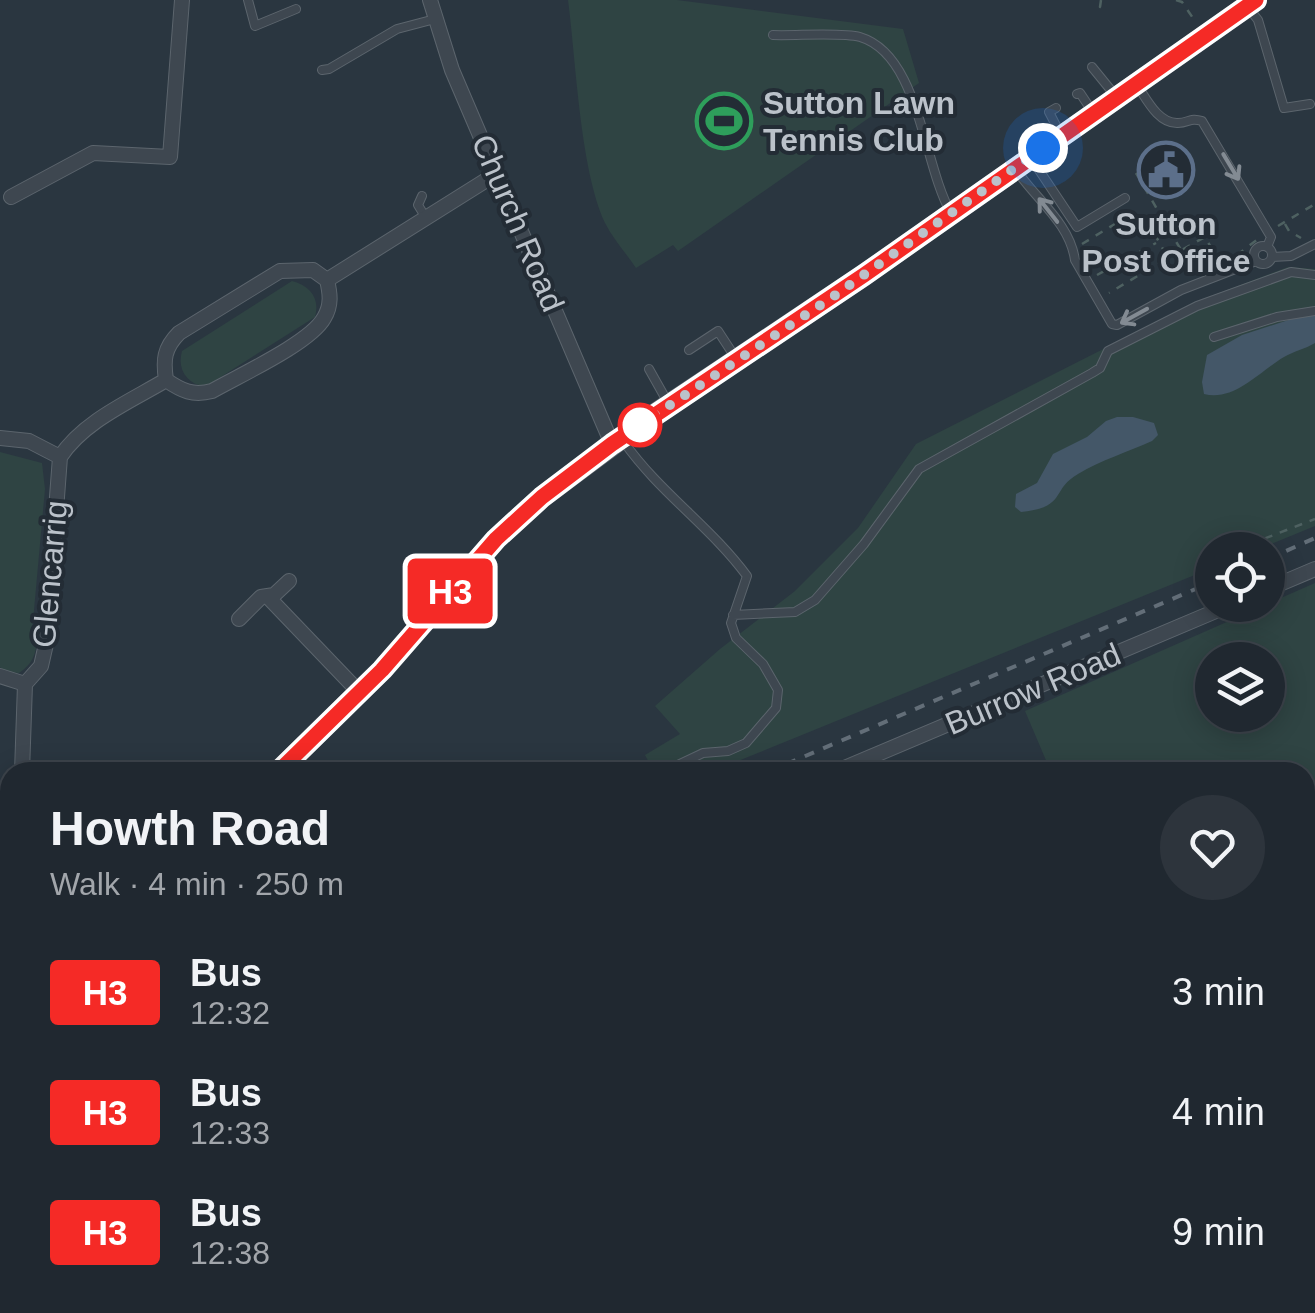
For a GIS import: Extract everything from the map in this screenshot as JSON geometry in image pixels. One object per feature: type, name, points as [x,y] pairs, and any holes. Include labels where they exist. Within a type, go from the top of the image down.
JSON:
[{"type":"main road","points":[[288,762],[360,692],[496,539],[542,497],[617,441],[1252,3]]},
{"type":"street","points":[[11,197],[93,153],[170,157],[182,0]]},
{"type":"street","name":"Church Road","points":[[430,0],[452,70],[496,174],[617,441]]},
{"type":"street","points":[[327,280],[496,174]]},
{"type":"street","points":[[313,270],[327,280],[330,298],[325,317],[310,335],[212,391],[198,394],[180,390],[166,380],[167,345],[196,323],[280,272],[313,270]]},
{"type":"street","name":"Glencarrig","points":[[22,762],[24,684],[41,666],[46,644],[60,457],[71,440],[98,420],[166,380]]},
{"type":"street","name":"Glencarrig","points":[[0,438],[28,441],[60,457]]},
{"type":"street","points":[[1285,582],[1315,569]]},
{"type":"street","points":[[239,619],[261,597],[274,595],[288,581]]},
{"type":"street","points":[[267,596],[360,692]]},
{"type":"street","name":"Burrow Road","points":[[860,762],[1195,620]]},
{"type":"street","name":"Glencarrig","points":[[0,676],[24,684]]},
{"type":"lane","points":[[248,0],[256,26],[296,9]]},
{"type":"lane","points":[[1252,3],[1284,108],[1310,104]]},
{"type":"lane","points":[[322,70],[397,29],[435,18]]},
{"type":"lane","points":[[773,35],[860,37],[889,56],[907,84],[941,196],[951,213]]},
{"type":"lane","points":[[1092,67],[1116,98]]},
{"type":"lane","points":[[1137,84],[1161,117],[1178,123],[1190,118],[1202,121],[1271,236],[1267,247],[1272,258]]},
{"type":"lane","points":[[1078,94],[1094,113]]},
{"type":"lane","points":[[1056,108],[1049,112],[1061,136]]},
{"type":"lane","points":[[1023,162],[1077,228],[1125,198]]},
{"type":"lane","points":[[1023,162],[1074,249],[1075,260],[1116,326],[1222,269],[1256,260],[1265,264],[1272,258],[1291,256],[1314,245]]},
{"type":"lane","points":[[422,196],[418,205],[426,218]]},
{"type":"lane","points":[[1256,260],[1256,249],[1267,247]]},
{"type":"lane","points":[[733,616],[794,612],[815,600],[864,544],[919,470],[1100,368],[1108,351],[1196,306],[1292,272],[1315,275]]},
{"type":"lane","points":[[1214,337],[1315,311]]},
{"type":"lane","points":[[689,350],[718,331],[737,360]]},
{"type":"lane","points":[[648,369],[669,405]]},
{"type":"lane","points":[[617,441],[731,554],[747,576],[731,623],[736,638],[762,664],[778,690],[776,708],[746,743],[728,752],[703,753],[684,762]]},
{"type":"path","points":[[1101,0],[1100,7],[1108,8]]},
{"type":"path","points":[[1176,0],[1182,2],[1197,25]]},
{"type":"path","points":[[1136,174],[1181,250]]},
{"type":"path","points":[[1074,249],[1133,213],[1138,221],[1145,217],[1168,258]]},
{"type":"path","points":[[1284,222],[1289,230],[1314,245]]},
{"type":"path","points":[[1099,299],[1204,237],[1222,269]]},
{"type":"path","points":[[1088,280],[1159,241]]},
{"type":"path","points":[[1281,532],[1315,519]]},
{"type":"green space","name":"Sutton Lawn Tennis Club","points":[[568,0],[677,0],[903,29],[919,83],[678,251],[673,245],[636,268],[605,223],[590,174]]},
{"type":"green space","points":[[1288,267],[1315,269],[1315,526],[1285,538],[1285,532],[1195,532],[1195,575],[736,762],[649,762],[645,755],[680,734],[655,706],[795,591],[858,528],[916,444],[1198,301]]},
{"type":"green space","points":[[292,281],[312,294],[315,317],[205,387],[188,379],[182,369],[182,351]]},
{"type":"green space","points":[[0,452],[42,463],[45,489],[32,632],[38,633],[32,661],[19,673],[0,667]]},
{"type":"green space","points":[[1315,583],[1315,762],[1047,762],[1025,711],[1227,622],[1285,622],[1285,596]]},
{"type":"water","points":[[1304,315],[1315,316],[1315,343],[1284,357],[1236,390],[1204,394],[1207,355],[1242,335]]},
{"type":"water","points":[[1117,417],[1154,423],[1158,435],[1078,474],[1046,506],[1021,512],[1015,507],[1016,494],[1037,483],[1053,454]]},
{"type":"railway","points":[[1285,551],[1315,538]]},
{"type":"railway","points":[[791,762],[1195,589]]},
{"type":"bus line","name":"H3","points":[[288,762],[382,670],[496,539],[542,497],[612,444],[864,275],[1256,0]]},
{"type":"place","name":"Sutton Lawn Tennis Club","points":[[724,121]]},
{"type":"place","name":"Sutton Post Office","points":[[1166,170]]},
{"type":"route","points":[[640,425],[834,296],[1043,148]]}]
